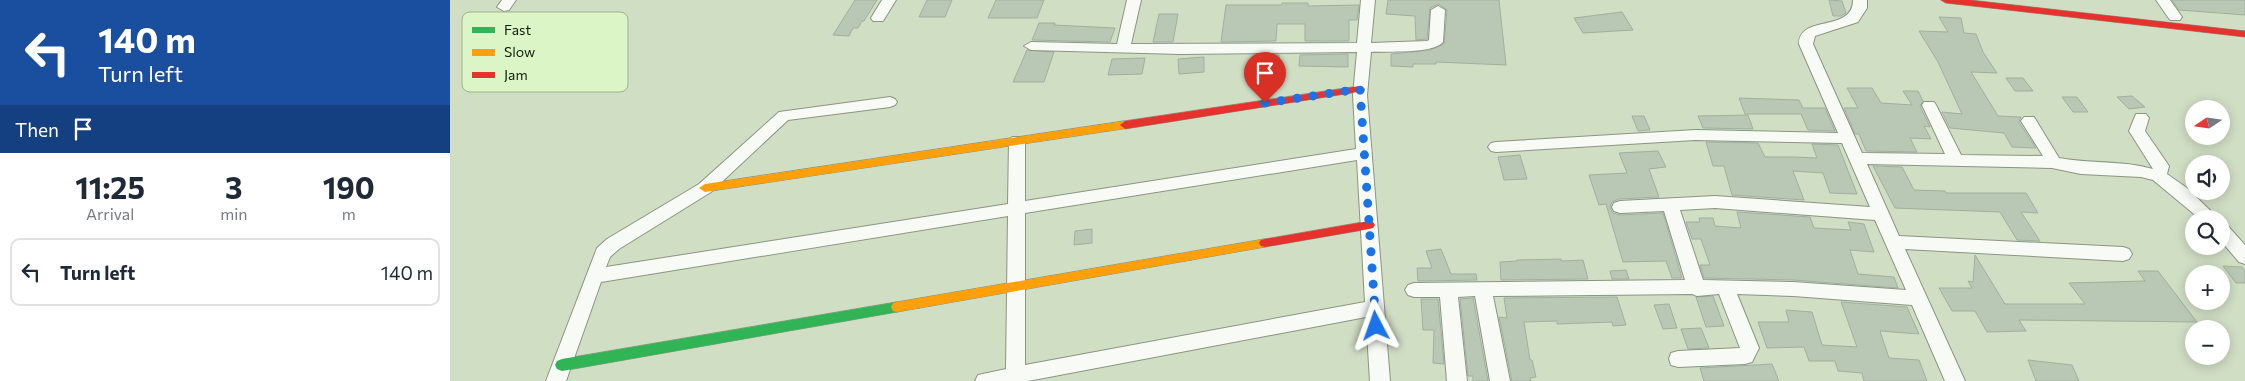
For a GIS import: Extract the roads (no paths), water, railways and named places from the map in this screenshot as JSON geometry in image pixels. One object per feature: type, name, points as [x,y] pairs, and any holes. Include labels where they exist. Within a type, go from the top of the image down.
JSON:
[{"type":"main road","points":[[1946,0],[2245,34]]},
{"type":"main road","points":[[2040,0],[2245,25]]},
{"type":"main road","points":[[705,188],[1360,89]]},
{"type":"main road","points":[[562,365],[1368,225]]},
{"type":"street","points":[[878,18],[889,0]]},
{"type":"street","points":[[1123,49],[1134,0]]},
{"type":"street","points":[[1368,0],[1360,89],[1380,381]]},
{"type":"street","points":[[1860,0],[1860,8],[1853,19],[1817,29],[1806,38],[1806,44],[1955,381]]},
{"type":"street","points":[[2163,0],[2175,17]]},
{"type":"street","points":[[1031,46],[1123,49],[1365,48],[1429,45],[1436,42],[1438,10]]},
{"type":"street","points":[[556,381],[603,253],[613,244],[705,188],[784,116],[890,102]]},
{"type":"street","points":[[1928,105],[1956,160]]},
{"type":"street","points":[[2141,118],[2136,131],[2161,166],[2160,176]]},
{"type":"street","points":[[2029,121],[2050,155],[2052,162]]},
{"type":"street","points":[[1496,147],[1695,135],[1846,138]]},
{"type":"street","points":[[1015,378],[1017,141]]},
{"type":"street","points":[[595,276],[1364,153]]},
{"type":"street","points":[[1857,158],[2052,162],[2081,168],[2141,171],[2160,176],[2201,210]]},
{"type":"street","points":[[1620,207],[1715,202],[1881,214]]},
{"type":"street","points":[[1670,204],[1697,289]]},
{"type":"street","points":[[2230,240],[2245,257]]},
{"type":"street","points":[[1894,242],[2123,254]]},
{"type":"street","points":[[1678,359],[1745,356],[1750,348],[1725,287]]},
{"type":"street","points":[[1414,290],[1553,288],[1697,289],[1725,287],[1793,289],[1917,298]]},
{"type":"street","points":[[1448,290],[1457,381]]},
{"type":"street","points":[[1483,290],[1500,381]]},
{"type":"street","points":[[985,381],[1015,378],[1374,308]]}]
